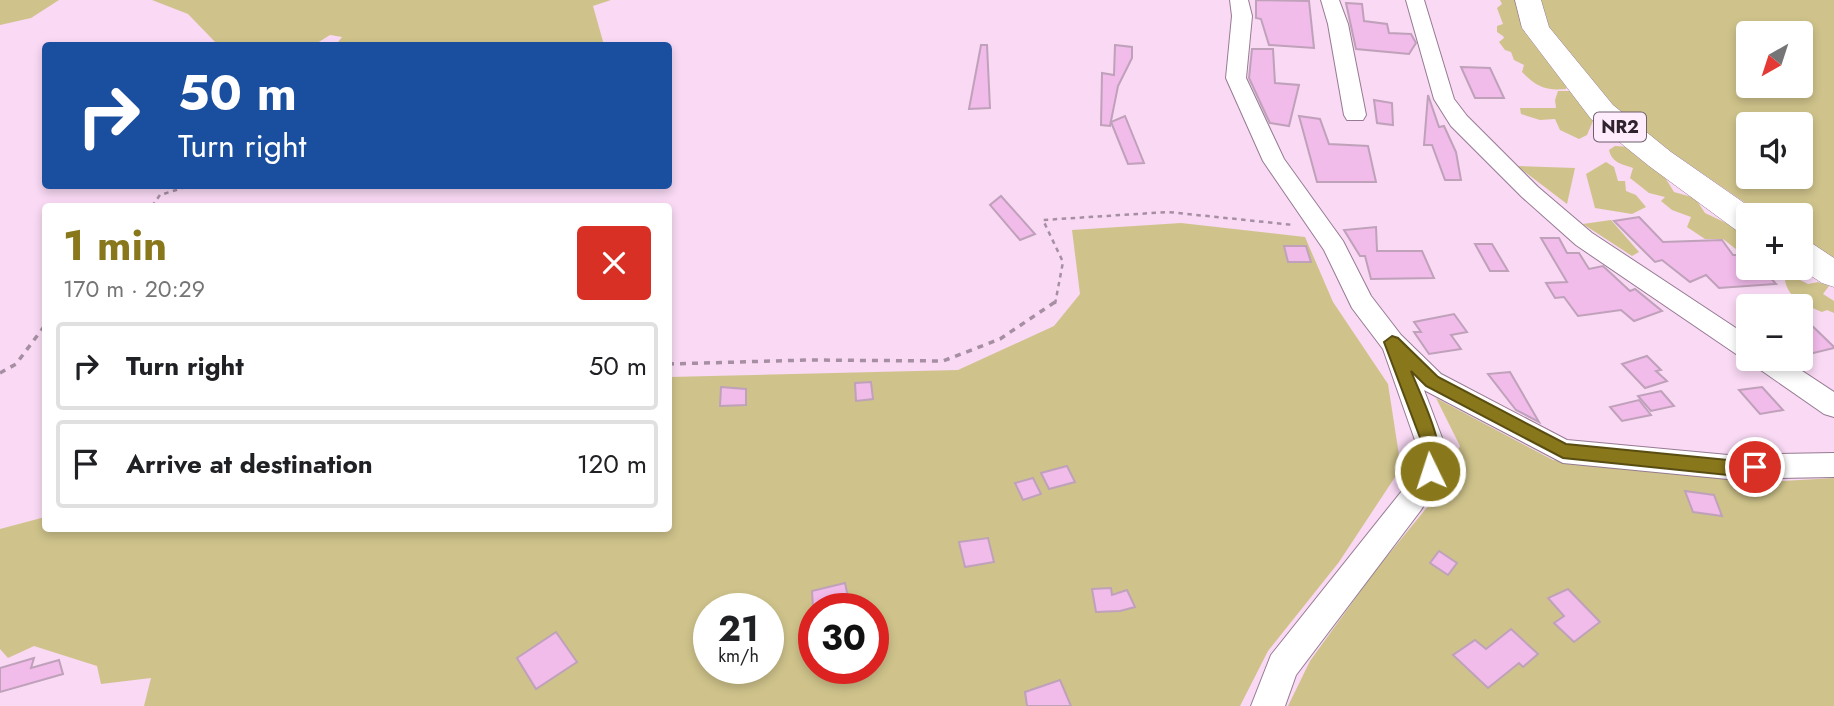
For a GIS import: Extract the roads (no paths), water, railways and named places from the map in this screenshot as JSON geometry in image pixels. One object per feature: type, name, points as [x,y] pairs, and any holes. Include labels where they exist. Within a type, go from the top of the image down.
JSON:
[{"type":"highway","name":"NR2","points":[[1528,0],[1536,28],[1602,112],[1660,159],[1736,213]]},
{"type":"highway","points":[[1813,261],[1834,274]]},
{"type":"street","points":[[1239,0],[1242,16],[1237,78],[1274,161],[1334,247],[1362,301],[1392,342],[1432,382],[1563,451],[1728,467],[1834,466]]},
{"type":"street","points":[[1330,0],[1338,24],[1356,115]]},
{"type":"street","points":[[1415,0],[1444,99],[1459,121],[1530,192],[1584,239],[1736,340]]},
{"type":"street","points":[[1268,706],[1283,666],[1411,501],[1430,471],[1430,443],[1392,342]]},
{"type":"street","points":[[1782,371],[1834,406]]}]
